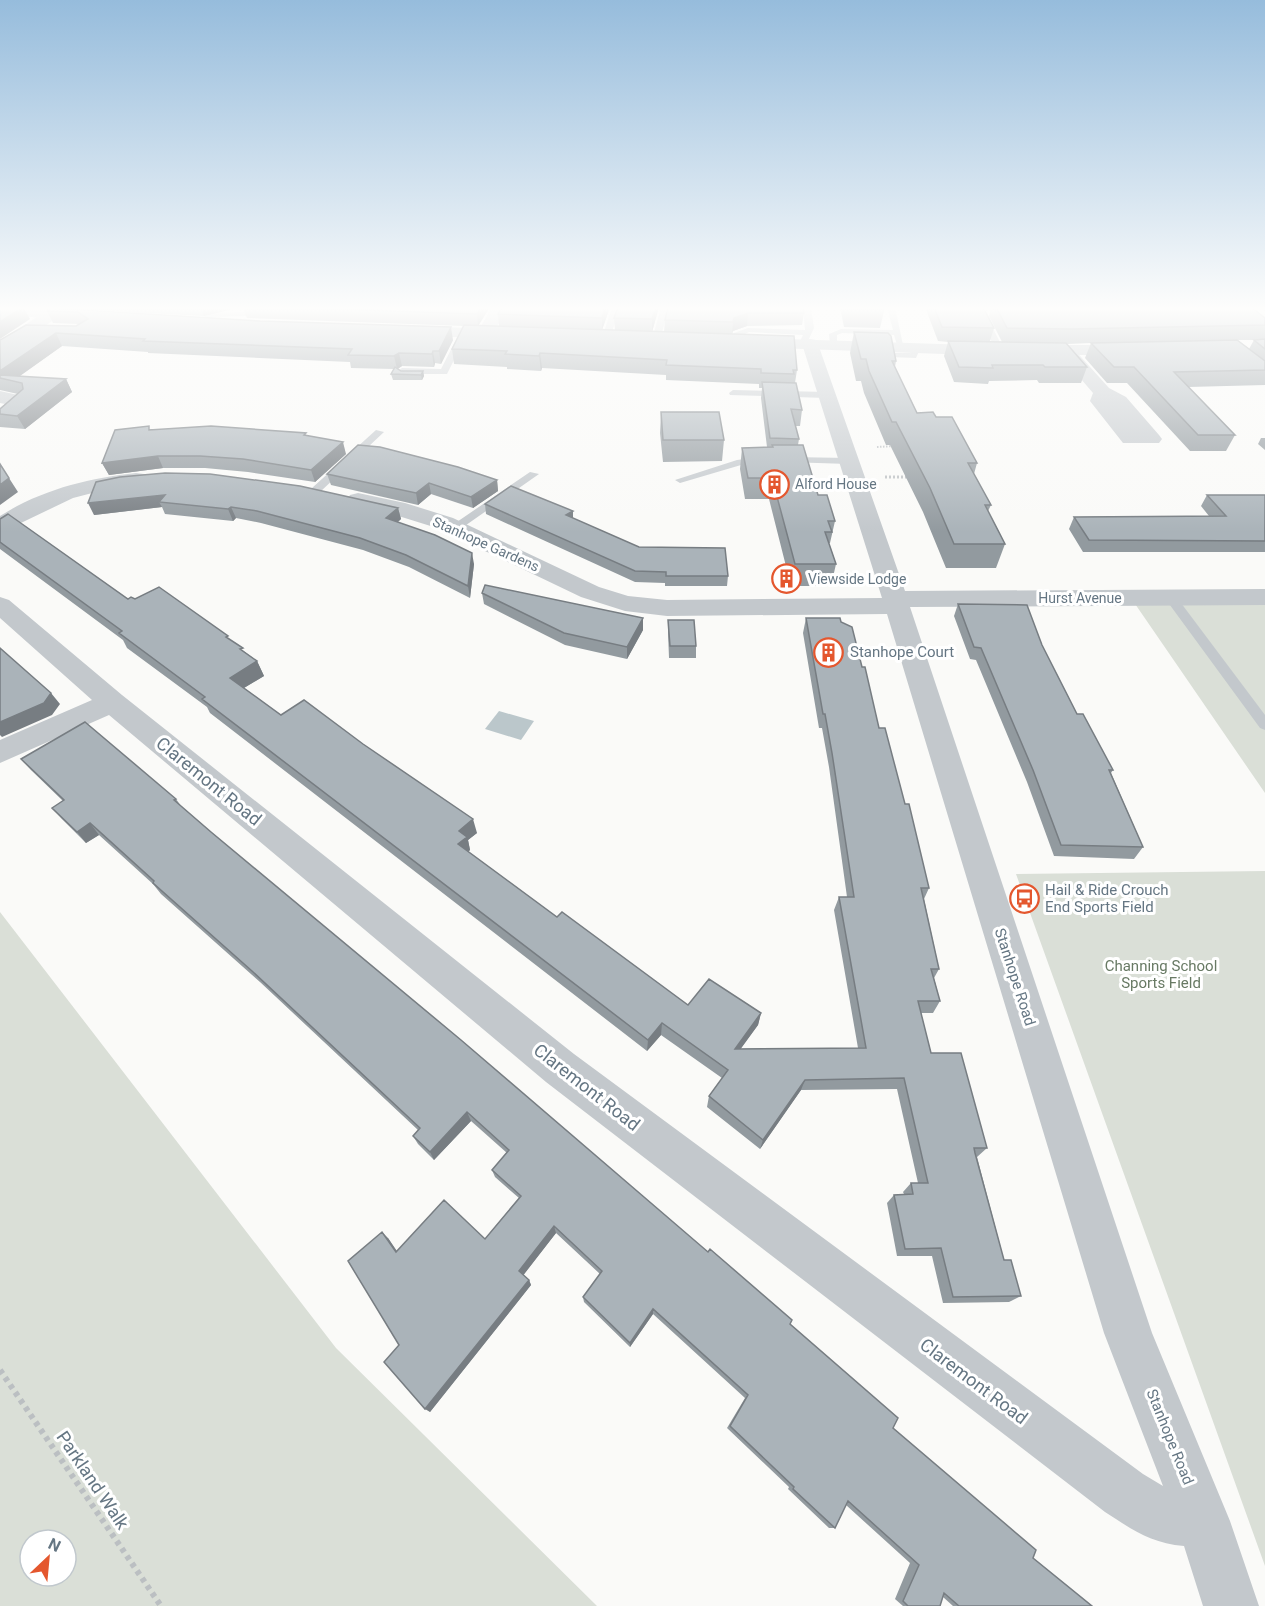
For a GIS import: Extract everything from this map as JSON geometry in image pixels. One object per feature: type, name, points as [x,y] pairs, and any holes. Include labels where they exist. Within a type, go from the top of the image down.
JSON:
[{"type":"street","name":"Stanhope Road","points":[[822,382],[896,602],[1128,1333],[1203,1521],[1230,1606]]},
{"type":"street","points":[[1092,382],[1101,392]]},
{"type":"street","points":[[0,397],[20,401],[3,428]]},
{"type":"street","points":[[4,521],[58,494],[90,485],[118,480],[160,478]]},
{"type":"street","name":"Stanhope Gardens","points":[[306,488],[398,508],[455,528],[590,592],[625,603],[667,608],[896,602]]},
{"type":"street","name":"Hurst Avenue","points":[[896,602],[1265,597]]},
{"type":"street","name":"Claremont Road","points":[[0,605],[112,702],[560,1068],[1124,1493],[1162,1517],[1203,1521]]},
{"type":"street","points":[[0,752],[112,702]]},
{"type":"lane","points":[[733,393],[827,395]]},
{"type":"lane","points":[[306,488],[379,432]]},
{"type":"lane","points":[[680,480],[740,462],[765,460]]},
{"type":"lane","points":[[777,460],[849,460]]},
{"type":"lane","points":[[455,528],[534,474]]},
{"type":"lane","points":[[1171,598],[1265,725]]},
{"type":"path","points":[[877,447],[897,446]]},
{"type":"path","points":[[885,477],[918,477]]},
{"type":"path","name":"Parkland Walk","points":[[0,1370],[161,1606]]},
{"type":"green space","points":[[1265,597],[1265,793],[1131,598]]},
{"type":"green space","name":"Channing School Sports Field","points":[[1265,871],[1265,1566],[1016,874]]},
{"type":"green space","points":[[0,912],[336,1348],[597,1606],[0,1606]]},
{"type":"shaded area","points":[[499,711],[534,721],[521,740],[485,729]]},
{"type":"building","points":[[17,382],[62,382],[17,416],[0,414],[0,409],[23,389],[22,383]]},
{"type":"building","points":[[762,382],[796,383],[802,410],[791,409],[799,439],[770,438]]},
{"type":"building","points":[[874,382],[902,382],[917,413],[933,412],[936,417],[952,417],[977,463],[968,463],[991,505],[985,505],[1005,544],[954,544],[930,488],[896,422],[892,422]]},
{"type":"building","points":[[1148,382],[1184,382],[1235,435],[1198,435]]},
{"type":"building","points":[[661,412],[719,412],[724,440],[663,440]]},
{"type":"building","points":[[149,426],[149,430],[211,426],[306,433],[304,435],[343,442],[311,470],[243,459],[200,456],[158,456],[102,463],[115,430]]},
{"type":"building","points":[[358,445],[380,447],[458,467],[497,480],[471,497],[429,483],[416,493],[327,474]]},
{"type":"building","points":[[772,445],[803,445],[818,495],[827,495],[835,521],[828,521],[832,532],[825,532],[836,564],[795,564],[772,478],[748,478],[742,448],[773,447]]},
{"type":"building","points":[[0,464],[9,478],[0,485]]},
{"type":"building","points":[[165,473],[210,474],[300,486],[398,508],[386,518],[435,535],[472,553],[468,586],[406,555],[360,538],[257,511],[159,502],[165,495],[88,503],[96,482],[120,477]]},
{"type":"building","points":[[511,486],[573,511],[566,515],[639,547],[725,548],[728,576],[666,576],[666,572],[635,571],[485,504]]},
{"type":"building","points":[[1207,495],[1265,495],[1265,541],[1089,540],[1074,517],[1226,516]]},
{"type":"building","points":[[8,514],[128,599],[131,597],[135,599],[159,587],[228,636],[226,637],[257,661],[230,678],[281,715],[304,700],[363,744],[473,819],[459,831],[467,837],[458,844],[557,917],[562,912],[688,1005],[709,979],[761,1013],[735,1049],[866,1048],[839,897],[854,897],[832,753],[806,618],[840,618],[841,622],[852,627],[862,667],[865,667],[879,728],[885,728],[905,804],[909,804],[929,888],[921,888],[939,969],[931,969],[940,1001],[918,1001],[931,1053],[961,1053],[987,1148],[974,1148],[975,1153],[1004,1260],[1011,1260],[1021,1296],[953,1297],[941,1248],[905,1249],[894,1195],[913,1194],[911,1183],[928,1183],[904,1078],[805,1080],[763,1140],[709,1096],[728,1070],[662,1023],[648,1040],[202,699],[205,697],[119,633],[122,631],[0,542],[0,519]]},
{"type":"building","points":[[485,585],[643,618],[627,647],[564,633],[482,593]]},
{"type":"building","points":[[958,604],[1027,605],[1042,645],[1077,714],[1083,714],[1113,770],[1109,770],[1143,847],[1061,845],[1033,770],[981,648],[974,647]]},
{"type":"building","points":[[668,620],[694,620],[696,646],[670,646]]},
{"type":"building","points":[[0,648],[51,693],[44,703],[0,722]]},
{"type":"building","points":[[85,722],[176,799],[174,800],[211,832],[461,1040],[708,1252],[710,1249],[792,1320],[790,1324],[898,1418],[893,1428],[1036,1550],[1033,1558],[1092,1606],[959,1606],[944,1593],[940,1606],[908,1606],[903,1601],[919,1565],[848,1501],[835,1528],[793,1489],[794,1487],[730,1426],[748,1395],[653,1309],[630,1343],[583,1297],[602,1271],[554,1226],[519,1271],[529,1280],[425,1409],[384,1362],[399,1345],[348,1261],[382,1232],[396,1252],[444,1200],[485,1239],[521,1196],[492,1170],[509,1150],[467,1112],[430,1152],[413,1136],[420,1128],[252,971],[153,883],[154,881],[90,823],[77,832],[52,808],[64,800],[21,759]]},
{"type":"place","name":"Alford House","points":[[774,484]]},
{"type":"place","name":"Viewside Lodge","points":[[787,579]]},
{"type":"place","name":"Stanhope Court","points":[[829,652]]},
{"type":"place","name":"Hail & Ride Crouch End Sports Field","points":[[1024,899]]}]
